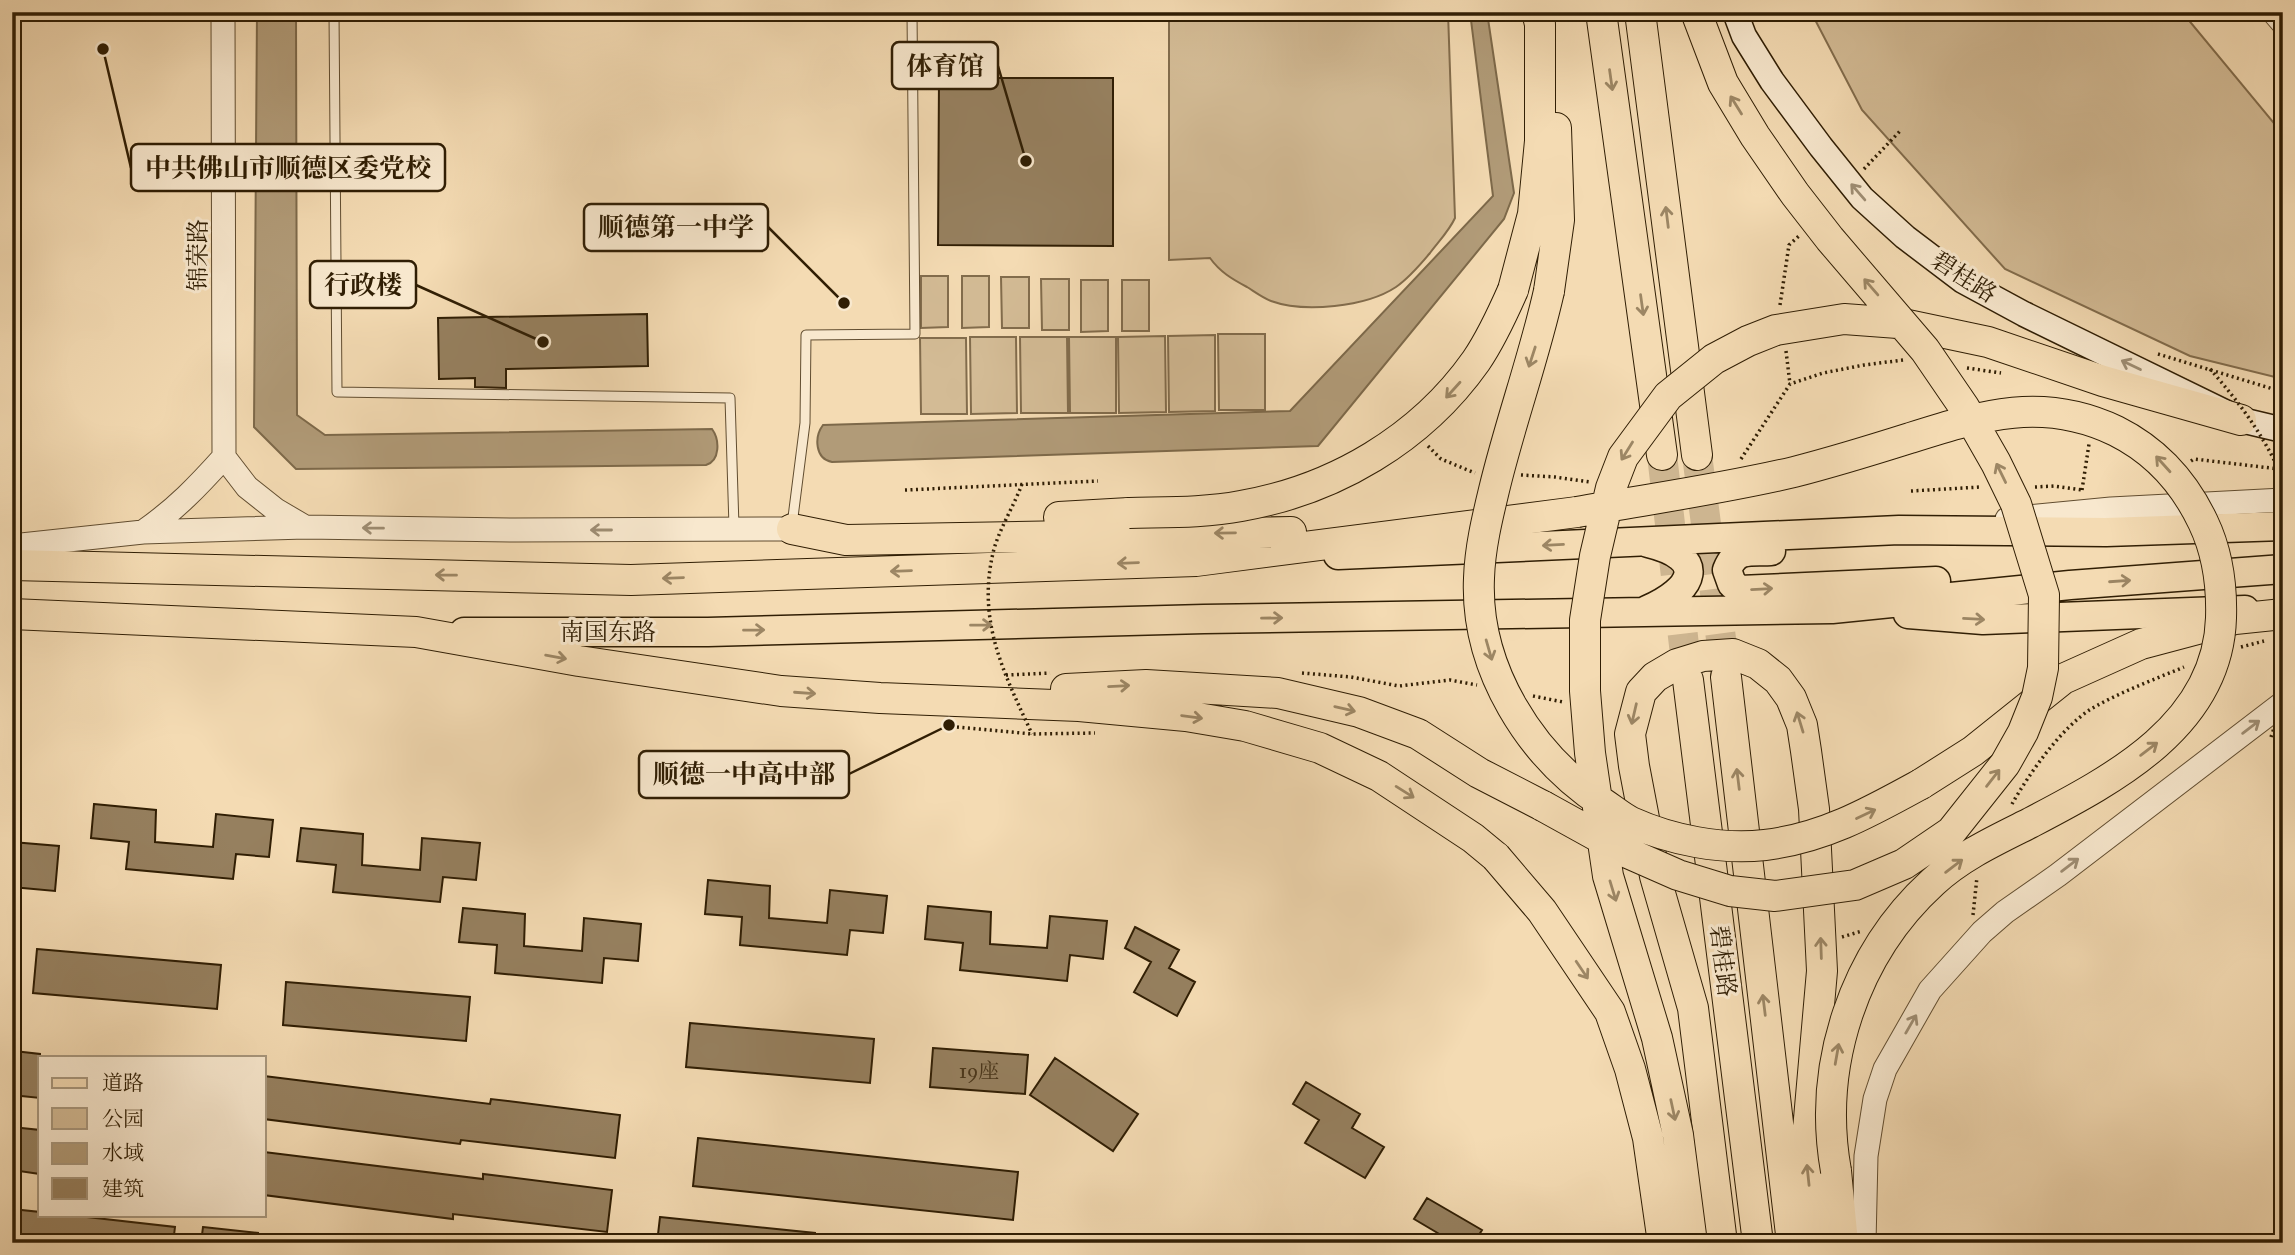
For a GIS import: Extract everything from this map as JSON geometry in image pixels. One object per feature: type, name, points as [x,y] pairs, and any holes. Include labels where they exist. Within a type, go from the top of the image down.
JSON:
[{"type":"highway","points":[[1601,12],[1662,455]]},
{"type":"highway","points":[[1640,12],[1697,455]]},
{"type":"highway","points":[[880,698],[1146,685],[1278,693],[1359,712],[1418,734],[1479,773],[1628,853],[1678,875],[1730,891],[1776,897],[1855,885],[1904,864],[1951,832],[2005,764],[2023,732],[2037,697],[2043,668],[2044,595],[2034,558],[2016,504],[1964,407],[1925,349],[1830,239],[1755,136],[1723,83],[1696,12]]},
{"type":"highway","points":[[792,530],[1240,506],[1300,492],[1373,458],[1394,444],[1427,418],[1457,387],[1497,326],[1513,290],[1534,214],[1539,141],[1538,18]]},
{"type":"highway","points":[[1538,18],[1554,102],[1559,220],[1549,291],[1500,467],[1482,547],[1478,579],[1480,610],[1494,669],[1511,705],[1557,766],[1590,796],[1629,821],[1668,835],[1734,846],[1796,840],[1828,831],[1921,784],[1973,751],[2063,679],[2141,644],[2235,619],[2283,614]]},
{"type":"highway","points":[[1692,1243],[1673,1111],[1657,1038],[1608,877],[1592,766],[1586,691],[1586,621],[1595,556],[1611,488],[1623,457],[1668,396],[1714,359],[1776,330],[1844,319],[1898,323],[1988,342],[2103,381],[2241,420]]},
{"type":"highway","points":[[12,565],[631,580],[1196,561],[1577,512],[1793,472],[1990,415],[2031,411],[2068,414],[2099,423],[2153,453],[2192,498],[2208,531],[2217,567],[2222,601],[2221,634],[2216,654],[2200,694],[2184,718],[2163,739],[2100,784],[1969,854],[1935,880],[1908,907],[1875,955],[1847,1010],[1837,1050],[1832,1087],[1832,1154],[1843,1243]]},
{"type":"highway","points":[[792,530],[846,540],[1440,530]]},
{"type":"highway","name":"南国东路","points":[[12,614],[416,632]]},
{"type":"highway","points":[[416,632],[781,691],[1079,706],[1186,716],[1245,726],[1320,748],[1379,776],[1473,838],[1496,857],[1542,911],[1610,1012],[1630,1069],[1648,1138],[1663,1243]]},
{"type":"highway","points":[[1722,1243],[1693,1008],[1655,876],[1630,734],[1641,692],[1656,677],[1677,664],[1703,656],[1733,654],[1758,664],[1778,680],[1791,698],[1807,751],[1815,809],[1822,971],[1806,1153],[1815,1243]]},
{"type":"highway","points":[[1726,677],[1792,1243]]},
{"type":"highway","name":"碧桂路","points":[[1688,680],[1758,1243]]},
{"type":"main road","name":"碧桂路","points":[[1735,12],[1744,36],[1772,81],[1821,147],[1862,198],[1905,237],[1963,281],[2000,300],[2241,420],[2283,430]]},
{"type":"main road","points":[[2070,585],[1939,580],[1740,590],[1732,584],[1727,570],[1731,560],[1740,552],[2283,526]]},
{"type":"main road","points":[[1196,561],[1899,530],[2106,533]]},
{"type":"main road","points":[[1643,541],[1665,547],[1681,557],[1689,571],[1689,579],[1681,589],[1661,604],[1645,611]]},
{"type":"main road","points":[[1832,608],[2070,585],[2283,569]]},
{"type":"main road","points":[[1832,608],[1983,620],[2283,608]]},
{"type":"main road","name":"南国东路","points":[[416,632],[708,632],[1204,619],[1832,608]]},
{"type":"street","name":"锦荣路","points":[[223,12],[224,457]]},
{"type":"street","points":[[143,532],[189,496],[224,457],[247,487],[276,510],[305,527]]},
{"type":"street","points":[[1899,530],[2111,509],[2283,500]]},
{"type":"street","points":[[12,546],[143,532],[305,527],[792,530]]},
{"type":"street","points":[[1864,1243],[1866,1156],[1874,1099],[1885,1069],[1930,990],[1982,932],[2005,912],[2069,867],[2283,703]]},
{"type":"lane","points":[[334,12],[337,392],[730,398],[734,530]]},
{"type":"lane","points":[[792,530],[805,423],[806,335],[915,334],[912,12]]},
{"type":"lane","points":[[2264,12],[2283,34]]},
{"type":"path","points":[[2157,354],[2283,392]]},
{"type":"path","points":[[2210,369],[2252,419],[2267,443],[2283,479]]},
{"type":"path","points":[[2183,464],[2194,459],[2279,469]]},
{"type":"path","points":[[905,490],[1098,481]]},
{"type":"path","points":[[1022,484],[994,551],[989,608],[993,640],[1032,734]]},
{"type":"path","points":[[2032,487],[2054,486],[2093,491]]},
{"type":"path","points":[[1911,491],[1983,487]]},
{"type":"path","points":[[2007,814],[2032,772],[2055,742],[2088,711],[2129,690],[2216,654],[2264,641]]},
{"type":"path","points":[[1295,673],[1352,677],[1399,686],[1450,680],[1489,687]]},
{"type":"path","points":[[1528,695],[1566,703]]},
{"type":"path","points":[[2271,737],[2283,703]]},
{"type":"path","points":[[940,726],[1032,734],[1100,733]]},
{"type":"path","points":[[1977,877],[1972,918],[1982,932]]},
{"type":"green space","points":[[1169,12],[1448,12],[1455,218],[1447,232],[1405,280],[1383,294],[1368,299],[1335,306],[1300,307],[1265,298],[1227,275],[1210,258],[1169,260]]},
{"type":"green space","points":[[1811,12],[2182,12],[2283,134],[2283,379],[2190,356],[2005,269],[1862,110]]},
{"type":"green space","points":[[921,276],[948,276],[948,327],[921,328]]},
{"type":"green space","points":[[962,276],[989,276],[989,327],[962,328]]},
{"type":"green space","points":[[1001,277],[1029,277],[1029,328],[1002,328]]},
{"type":"green space","points":[[1041,279],[1069,279],[1069,330],[1042,330]]},
{"type":"green space","points":[[1081,280],[1108,280],[1108,331],[1081,332]]},
{"type":"green space","points":[[1122,280],[1149,280],[1149,331],[1122,331]]},
{"type":"green space","points":[[1218,334],[1265,334],[1265,410],[1219,410]]},
{"type":"green space","points":[[1215,335],[1215,411],[1169,412],[1168,336]]},
{"type":"green space","points":[[1165,336],[1166,412],[1119,413],[1118,337]]},
{"type":"green space","points":[[970,337],[1016,337],[1017,413],[971,414]]},
{"type":"green space","points":[[1020,337],[1067,337],[1068,413],[1021,413]]},
{"type":"green space","points":[[1069,337],[1116,337],[1116,413],[1070,413]]},
{"type":"green space","points":[[920,338],[966,338],[967,414],[921,414]]},
{"type":"water","points":[[257,12],[296,12],[297,415],[325,435],[712,429],[717,450],[711,463],[296,469],[254,427]]},
{"type":"water","points":[[1470,12],[1487,12],[1514,193],[1504,219],[1318,446],[832,462],[822,457],[817,441],[823,425],[1290,411],[1493,196]]},
{"type":"building","points":[[939,78],[1113,78],[1113,246],[938,245]]},
{"type":"building","points":[[647,314],[648,366],[506,369],[506,388],[475,387],[475,378],[439,379],[438,318]]},
{"type":"building","points":[[94,804],[156,810],[155,842],[213,847],[216,814],[273,820],[269,857],[236,854],[233,879],[126,869],[129,842],[91,838]]},
{"type":"building","points":[[301,828],[363,834],[362,865],[420,870],[422,838],[480,843],[476,880],[443,877],[440,902],[333,892],[336,865],[297,861]]},
{"type":"building","points":[[12,842],[59,846],[55,891],[12,887]]},
{"type":"building","points":[[708,880],[770,886],[769,918],[827,923],[830,890],[887,896],[883,933],[850,930],[847,955],[740,945],[742,917],[705,914]]},
{"type":"building","points":[[928,906],[991,912],[990,944],[1047,948],[1050,916],[1107,921],[1103,959],[1070,955],[1067,981],[960,970],[963,943],[925,939]]},
{"type":"building","points":[[463,908],[525,914],[524,946],[582,951],[584,918],[641,924],[638,961],[604,958],[602,983],[495,973],[497,945],[459,942]]},
{"type":"building","points":[[1135,927],[1179,950],[1169,968],[1195,982],[1177,1016],[1134,992],[1151,962],[1125,948]]},
{"type":"building","points":[[37,949],[221,965],[217,1009],[33,993]]},
{"type":"building","points":[[286,982],[470,997],[466,1041],[283,1025]]},
{"type":"building","points":[[690,1023],[874,1039],[870,1083],[686,1067]]},
{"type":"building","points":[[933,1048],[1028,1055],[1025,1094],[930,1087]]},
{"type":"building","points":[[14,1051],[40,1054],[38,1098],[12,1095]]},
{"type":"building","points":[[1055,1058],[1138,1114],[1113,1151],[1030,1095]]},
{"type":"building","points":[[266,1076],[490,1104],[491,1099],[620,1115],[615,1158],[461,1140],[460,1144],[266,1119]]},
{"type":"building","points":[[1306,1082],[1360,1114],[1352,1128],[1384,1147],[1365,1178],[1305,1143],[1319,1120],[1293,1104]]},
{"type":"building","points":[[12,1127],[38,1130],[38,1174],[12,1170]]},
{"type":"building","points":[[698,1138],[1018,1172],[1013,1220],[693,1186]]},
{"type":"building","points":[[266,1152],[483,1179],[483,1174],[612,1190],[607,1232],[453,1214],[453,1219],[266,1195]]},
{"type":"building","points":[[1427,1198],[1482,1230],[1474,1243],[1436,1243],[1441,1235],[1414,1219]]},
{"type":"building","points":[[12,1209],[38,1212],[38,1216],[78,1216],[175,1227],[173,1243],[12,1243]]},
{"type":"building","points":[[660,1217],[815,1233],[815,1243],[657,1243]]},
{"type":"building","points":[[203,1227],[258,1233],[257,1243],[201,1243]]},
{"type":"tunnel","points":[[1662,455],[1688,680]]},
{"type":"tunnel","points":[[1697,455],[1726,677]]},
{"type":"place","name":"中共佛山市顺德区委党校","points":[[103,49]]},
{"type":"place","name":"体育馆","points":[[1026,161]]},
{"type":"place","name":"顺德第一中学","points":[[844,303]]},
{"type":"place","name":"行政楼","points":[[543,342]]},
{"type":"place","name":"顺德一中高中部","points":[[949,725]]}]
